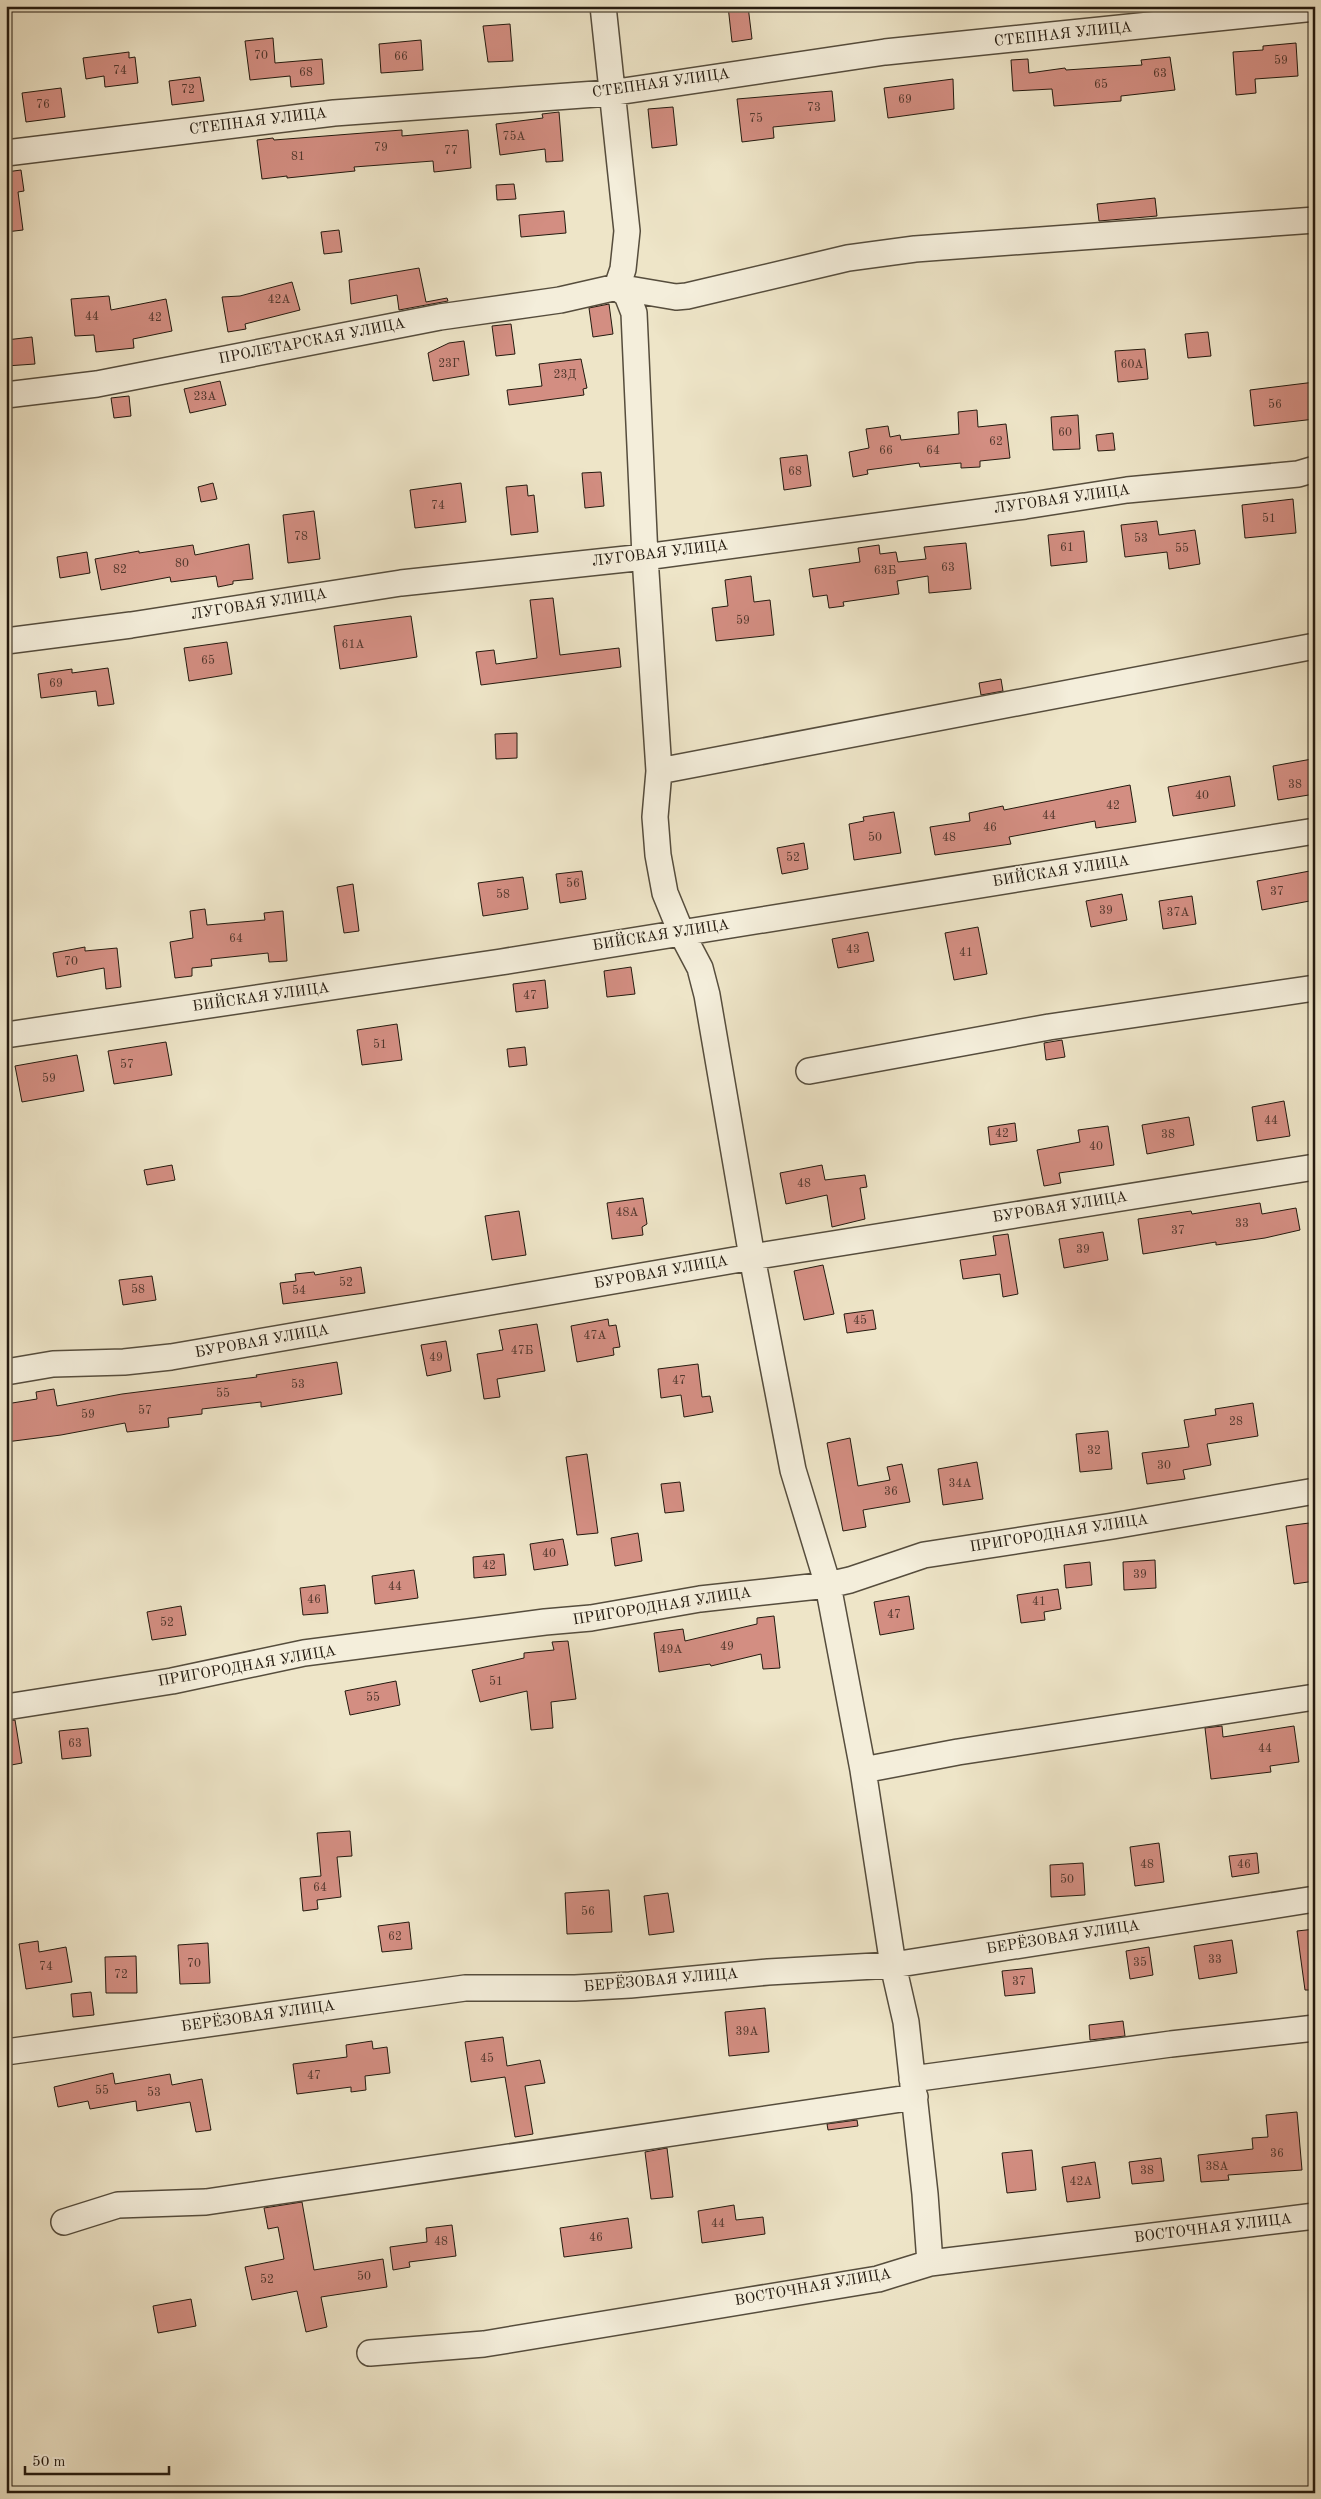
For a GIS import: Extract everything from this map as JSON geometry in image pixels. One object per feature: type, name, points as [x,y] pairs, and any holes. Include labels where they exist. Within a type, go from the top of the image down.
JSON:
[{"type":"street","points":[[603,6],[610,93],[626,230],[624,263],[617,287]]},
{"type":"street","name":"СТЕПНАЯ УЛИЦА","points":[[6,154],[334,114],[610,93],[885,52],[1315,8]]},
{"type":"street","points":[[617,287],[676,297],[687,296],[848,258],[914,249],[1315,220]]},
{"type":"street","points":[[617,287],[626,296],[634,313],[645,557],[659,771],[654,817],[658,855],[665,893],[700,968],[707,995],[752,1257],[793,1470],[828,1585],[864,1770],[893,1965],[906,2022],[926,2194],[930,2263]]},
{"type":"street","name":"ПРОЛЕТАРСКАЯ УЛИЦА","points":[[6,395],[97,384],[440,317],[560,300],[617,287]]},
{"type":"street","name":"ЛУГОВАЯ УЛИЦА","points":[[6,641],[141,623],[401,583],[645,557],[1025,506],[1128,490],[1298,474],[1315,470]]},
{"type":"street","points":[[659,771],[1315,646]]},
{"type":"street","name":"БИЙСКАЯ УЛИЦА","points":[[6,1035],[501,962],[1315,831]]},
{"type":"street","points":[[808,1070],[1049,1027],[1315,988]]},
{"type":"street","name":"БУРОВАЯ УЛИЦА","points":[[6,1372],[53,1364],[124,1362],[171,1357],[752,1257],[1315,1167]]},
{"type":"street","name":"ПРИГОРОДНАЯ УЛИЦА","points":[[6,1707],[172,1681],[304,1653],[545,1622],[591,1618],[700,1599],[828,1585],[850,1580],[924,1555],[1114,1526],[1315,1491]]},
{"type":"street","points":[[864,1770],[968,1750],[1315,1697]]},
{"type":"street","name":"БЕРЁЗОВАЯ УЛИЦА","points":[[6,2052],[465,1988],[630,1986],[768,1972],[893,1965],[1315,1899]]},
{"type":"street","points":[[64,2222],[118,2205],[206,2202],[914,2088],[1171,2044],[1315,2028]]},
{"type":"street","name":"ВОСТОЧНАЯ УЛИЦА","points":[[370,2354],[484,2344],[878,2279],[930,2263],[1315,2216]]},
{"type":"building","points":[[728,6],[748,6],[752,39],[732,42]]},
{"type":"building","points":[[510,24],[513,61],[488,62],[483,26]]},
{"type":"building","points":[[273,38],[275,63],[322,59],[324,84],[291,87],[290,76],[250,80],[245,41]]},
{"type":"building","points":[[421,40],[423,70],[381,73],[379,44]]},
{"type":"building","points":[[1296,43],[1298,76],[1255,79],[1256,93],[1236,95],[1233,52],[1263,50],[1263,46]]},
{"type":"building","points":[[129,52],[129,58],[135,57],[138,83],[105,87],[104,76],[86,79],[83,58]]},
{"type":"building","points":[[1170,57],[1175,90],[1121,96],[1121,101],[1054,106],[1052,89],[1013,91],[1011,60],[1028,59],[1029,73],[1065,68],[1066,70],[1142,65],[1141,60]]},
{"type":"building","points":[[200,77],[204,101],[172,105],[169,81]]},
{"type":"building","points":[[953,79],[954,109],[888,118],[884,88]]},
{"type":"building","points":[[61,88],[65,117],[26,122],[22,93]]},
{"type":"building","points":[[832,91],[835,121],[773,127],[774,138],[742,142],[737,99]]},
{"type":"building","points":[[673,107],[677,145],[652,148],[648,109]]},
{"type":"building","points":[[559,112],[563,161],[546,162],[545,149],[500,155],[496,124],[543,118],[542,114]]},
{"type":"building","points":[[402,130],[402,136],[468,130],[471,168],[434,172],[433,161],[354,167],[355,171],[262,179],[257,140]]},
{"type":"building","points":[[21,170],[24,191],[18,192],[23,230],[6,232],[6,172]]},
{"type":"building","points":[[514,184],[516,199],[497,200],[496,185]]},
{"type":"building","points":[[1155,198],[1157,216],[1099,221],[1097,204]]},
{"type":"building","points":[[564,211],[566,233],[521,237],[519,215]]},
{"type":"building","points":[[339,230],[342,252],[324,254],[321,232]]},
{"type":"building","points":[[419,268],[426,302],[447,298],[448,301],[399,310],[397,295],[351,304],[349,280]]},
{"type":"building","points":[[292,282],[300,310],[245,324],[246,329],[228,332],[222,297],[240,296]]},
{"type":"building","points":[[109,296],[111,310],[166,299],[172,331],[133,339],[134,348],[96,352],[94,335],[75,336],[71,299]]},
{"type":"building","points":[[609,304],[613,334],[593,337],[589,308]]},
{"type":"building","points":[[511,324],[515,354],[496,356],[492,326]]},
{"type":"building","points":[[1208,332],[1211,356],[1188,358],[1185,334]]},
{"type":"building","points":[[32,337],[35,364],[6,366],[6,340]]},
{"type":"building","points":[[464,341],[469,375],[433,381],[428,353],[449,343]]},
{"type":"building","points":[[1145,349],[1148,379],[1118,382],[1115,351]]},
{"type":"building","points":[[581,359],[587,388],[583,389],[584,395],[509,405],[507,390],[542,386],[539,364]]},
{"type":"building","points":[[220,381],[226,405],[190,413],[184,389]]},
{"type":"building","points":[[1315,382],[1315,419],[1254,426],[1250,390]]},
{"type":"building","points":[[129,396],[131,416],[114,418],[111,398]]},
{"type":"building","points":[[977,410],[978,427],[1006,424],[1010,458],[980,461],[980,467],[961,468],[961,463],[920,467],[919,463],[867,470],[868,474],[853,477],[849,452],[869,448],[866,429],[888,426],[890,437],[900,435],[901,440],[959,434],[958,412]]},
{"type":"building","points":[[1078,415],[1080,449],[1053,450],[1051,417]]},
{"type":"building","points":[[1113,433],[1115,450],[1098,451],[1096,435]]},
{"type":"building","points":[[807,455],[811,486],[784,490],[780,458]]},
{"type":"building","points":[[601,472],[604,506],[585,508],[582,473]]},
{"type":"building","points":[[213,483],[217,499],[201,502],[198,487]]},
{"type":"building","points":[[461,483],[466,522],[415,528],[410,490]]},
{"type":"building","points":[[527,485],[528,496],[534,495],[538,532],[511,535],[506,487]]},
{"type":"building","points":[[1293,499],[1296,533],[1245,538],[1242,505]]},
{"type":"building","points":[[314,511],[320,559],[288,563],[283,515]]},
{"type":"building","points":[[1157,521],[1159,535],[1195,530],[1200,564],[1169,569],[1167,552],[1125,557],[1121,525]]},
{"type":"building","points":[[1084,531],[1087,562],[1051,566],[1048,535]]},
{"type":"building","points":[[966,543],[971,589],[929,593],[928,576],[897,581],[899,594],[843,602],[844,606],[829,608],[827,595],[813,597],[809,569],[860,562],[858,548],[879,545],[880,554],[896,552],[898,562],[926,559],[924,547]]},
{"type":"building","points":[[249,544],[253,579],[233,581],[233,584],[218,587],[216,576],[171,582],[170,577],[101,590],[95,559],[139,551],[139,553],[193,545],[195,555]]},
{"type":"building","points":[[87,552],[90,573],[60,578],[57,557]]},
{"type":"building","points":[[751,576],[754,602],[770,600],[774,635],[716,641],[712,608],[728,606],[725,580]]},
{"type":"building","points":[[553,598],[560,655],[619,648],[621,667],[481,685],[476,652],[494,650],[496,664],[537,658],[530,600]]},
{"type":"building","points":[[411,616],[417,657],[340,669],[334,626]]},
{"type":"building","points":[[227,642],[232,674],[189,681],[184,648]]},
{"type":"building","points":[[108,668],[114,704],[98,706],[96,691],[41,698],[38,674],[72,669],[72,673]]},
{"type":"building","points":[[1001,679],[1003,691],[981,695],[979,683]]},
{"type":"building","points":[[517,733],[517,758],[496,759],[495,734]]},
{"type":"building","points":[[1312,759],[1315,794],[1278,800],[1273,766]]},
{"type":"building","points":[[1230,776],[1235,806],[1173,816],[1168,787]]},
{"type":"building","points":[[1130,785],[1136,822],[1096,828],[1095,821],[1009,837],[1011,844],[935,855],[930,827],[970,821],[969,813],[1003,806],[1004,810]]},
{"type":"building","points":[[894,812],[901,853],[854,860],[849,824],[864,821],[863,817]]},
{"type":"building","points":[[804,843],[808,869],[782,874],[777,848]]},
{"type":"building","points":[[1315,870],[1315,900],[1262,910],[1257,881]]},
{"type":"building","points":[[582,871],[586,899],[560,903],[556,874]]},
{"type":"building","points":[[523,877],[528,909],[483,916],[478,883]]},
{"type":"building","points":[[353,884],[359,931],[344,933],[337,887]]},
{"type":"building","points":[[1122,894],[1127,920],[1091,927],[1086,901]]},
{"type":"building","points":[[1192,896],[1196,924],[1163,929],[1159,901]]},
{"type":"building","points":[[205,909],[207,925],[265,920],[264,913],[283,911],[287,961],[269,962],[268,953],[211,959],[212,966],[192,968],[192,976],[175,978],[170,942],[193,938],[190,911]]},
{"type":"building","points":[[978,927],[987,974],[954,980],[945,933]]},
{"type":"building","points":[[868,932],[874,961],[838,968],[832,939]]},
{"type":"building","points":[[85,947],[85,951],[117,948],[121,987],[106,989],[104,968],[57,977],[53,953]]},
{"type":"building","points":[[631,967],[635,994],[607,997],[604,971]]},
{"type":"building","points":[[545,980],[548,1008],[516,1012],[513,984]]},
{"type":"building","points":[[397,1024],[402,1060],[362,1065],[357,1030]]},
{"type":"building","points":[[1062,1040],[1065,1057],[1046,1060],[1044,1043]]},
{"type":"building","points":[[166,1042],[172,1075],[114,1084],[108,1051]]},
{"type":"building","points":[[525,1047],[527,1065],[509,1067],[507,1049]]},
{"type":"building","points":[[77,1055],[84,1091],[22,1102],[15,1066]]},
{"type":"building","points":[[1284,1101],[1290,1136],[1257,1141],[1252,1107]]},
{"type":"building","points":[[1189,1117],[1194,1145],[1147,1154],[1142,1125]]},
{"type":"building","points":[[1015,1123],[1017,1141],[990,1145],[988,1127]]},
{"type":"building","points":[[1108,1126],[1114,1165],[1059,1173],[1061,1183],[1044,1186],[1037,1150],[1080,1142],[1078,1130]]},
{"type":"building","points":[[172,1165],[175,1180],[147,1185],[144,1170]]},
{"type":"building","points":[[822,1165],[825,1180],[865,1175],[867,1187],[860,1188],[865,1219],[832,1227],[827,1195],[786,1204],[780,1173]]},
{"type":"building","points":[[643,1198],[647,1224],[642,1227],[643,1235],[612,1239],[607,1203]]},
{"type":"building","points":[[1260,1203],[1262,1214],[1296,1208],[1300,1230],[1265,1238],[1216,1245],[1216,1242],[1143,1254],[1138,1219],[1191,1211],[1192,1214]]},
{"type":"building","points":[[519,1211],[526,1255],[492,1260],[485,1216]]},
{"type":"building","points":[[1103,1232],[1108,1260],[1064,1268],[1059,1239]]},
{"type":"building","points":[[1008,1234],[1018,1294],[1003,1297],[1000,1274],[963,1279],[960,1260],[996,1255],[993,1236]]},
{"type":"building","points":[[823,1265],[834,1314],[804,1320],[794,1271]]},
{"type":"building","points":[[361,1267],[365,1293],[283,1304],[280,1283],[296,1281],[295,1274],[314,1272],[315,1275]]},
{"type":"building","points":[[152,1276],[156,1300],[123,1305],[119,1280]]},
{"type":"building","points":[[873,1310],[876,1329],[847,1333],[844,1314]]},
{"type":"building","points":[[608,1319],[609,1326],[616,1325],[620,1347],[613,1348],[614,1355],[577,1362],[571,1326]]},
{"type":"building","points":[[537,1324],[545,1371],[497,1379],[500,1397],[484,1399],[477,1354],[503,1350],[499,1330]]},
{"type":"building","points":[[446,1341],[451,1371],[427,1376],[421,1345]]},
{"type":"building","points":[[337,1362],[342,1394],[261,1407],[261,1402],[202,1409],[202,1414],[168,1418],[169,1427],[127,1432],[125,1423],[61,1435],[6,1442],[6,1404],[37,1399],[36,1392],[54,1389],[57,1406],[122,1394],[257,1377],[256,1375]]},
{"type":"building","points":[[698,1364],[702,1397],[710,1396],[713,1412],[684,1417],[681,1395],[661,1398],[658,1369]]},
{"type":"building","points":[[1253,1403],[1258,1436],[1207,1444],[1211,1465],[1183,1470],[1185,1479],[1147,1484],[1142,1453],[1189,1447],[1184,1420],[1216,1415],[1215,1409]]},
{"type":"building","points":[[1108,1431],[1112,1469],[1080,1472],[1076,1434]]},
{"type":"building","points":[[850,1438],[858,1486],[890,1480],[887,1467],[902,1464],[910,1502],[863,1510],[866,1527],[843,1531],[827,1443]]},
{"type":"building","points":[[587,1454],[598,1533],[577,1535],[566,1457]]},
{"type":"building","points":[[977,1462],[983,1499],[943,1505],[938,1469]]},
{"type":"building","points":[[680,1482],[684,1511],[665,1513],[661,1484]]},
{"type":"building","points":[[1309,1523],[1315,1581],[1294,1584],[1286,1526]]},
{"type":"building","points":[[638,1533],[642,1561],[615,1566],[611,1538]]},
{"type":"building","points":[[563,1539],[568,1565],[534,1570],[530,1544]]},
{"type":"building","points":[[504,1554],[506,1575],[474,1578],[473,1557]]},
{"type":"building","points":[[1155,1560],[1156,1588],[1124,1590],[1123,1562]]},
{"type":"building","points":[[1090,1562],[1092,1585],[1066,1588],[1064,1565]]},
{"type":"building","points":[[414,1570],[418,1598],[375,1604],[372,1576]]},
{"type":"building","points":[[325,1585],[328,1613],[303,1615],[300,1588]]},
{"type":"building","points":[[1058,1589],[1061,1609],[1044,1612],[1045,1620],[1021,1623],[1017,1595]]},
{"type":"building","points":[[909,1596],[914,1629],[880,1635],[874,1602]]},
{"type":"building","points":[[181,1606],[186,1635],[152,1640],[147,1612]]},
{"type":"building","points":[[774,1616],[780,1668],[763,1669],[761,1654],[711,1666],[710,1664],[659,1672],[654,1633],[683,1629],[685,1641],[757,1624],[757,1618]]},
{"type":"building","points":[[568,1641],[576,1699],[551,1702],[553,1728],[531,1730],[527,1691],[480,1702],[472,1670],[524,1658],[524,1653],[554,1650],[552,1642]]},
{"type":"building","points":[[396,1681],[400,1705],[350,1715],[345,1691]]},
{"type":"building","points":[[15,1720],[22,1763],[6,1766],[6,1721]]},
{"type":"building","points":[[1222,1726],[1223,1737],[1294,1726],[1299,1762],[1270,1766],[1271,1772],[1211,1779],[1205,1728]]},
{"type":"building","points":[[88,1728],[91,1756],[62,1759],[59,1731]]},
{"type":"building","points":[[350,1831],[352,1856],[337,1857],[341,1897],[317,1900],[318,1909],[303,1911],[300,1878],[321,1876],[317,1833]]},
{"type":"building","points":[[1159,1843],[1164,1882],[1135,1886],[1130,1847]]},
{"type":"building","points":[[1257,1853],[1259,1873],[1232,1877],[1229,1856]]},
{"type":"building","points":[[1083,1863],[1085,1895],[1051,1897],[1050,1865]]},
{"type":"building","points":[[609,1890],[612,1932],[567,1934],[565,1893]]},
{"type":"building","points":[[668,1893],[674,1932],[649,1935],[644,1896]]},
{"type":"building","points":[[409,1922],[412,1949],[382,1952],[378,1926]]},
{"type":"building","points":[[1315,1929],[1315,1990],[1305,1990],[1297,1931]]},
{"type":"building","points":[[1232,1940],[1237,1973],[1199,1979],[1194,1946]]},
{"type":"building","points":[[38,1941],[39,1952],[66,1947],[72,1982],[26,1989],[19,1944]]},
{"type":"building","points":[[208,1943],[210,1983],[180,1984],[178,1945]]},
{"type":"building","points":[[1149,1947],[1153,1975],[1130,1979],[1126,1951]]},
{"type":"building","points":[[136,1956],[137,1993],[106,1993],[105,1957]]},
{"type":"building","points":[[1032,1968],[1035,1993],[1005,1996],[1002,1971]]},
{"type":"building","points":[[91,1992],[94,2015],[73,2017],[71,1994]]},
{"type":"building","points":[[765,2008],[769,2052],[729,2056],[725,2012]]},
{"type":"building","points":[[1123,2021],[1125,2036],[1090,2040],[1089,2025]]},
{"type":"building","points":[[503,2037],[507,2066],[540,2060],[545,2083],[525,2086],[533,2134],[515,2137],[505,2077],[471,2082],[465,2042]]},
{"type":"building","points":[[372,2041],[373,2049],[387,2047],[390,2073],[365,2076],[366,2090],[351,2092],[351,2087],[297,2094],[293,2064],[347,2057],[346,2045]]},
{"type":"building","points":[[113,2073],[115,2084],[170,2074],[172,2085],[202,2079],[211,2130],[196,2132],[190,2102],[137,2111],[136,2101],[90,2109],[88,2101],[58,2107],[54,2087]]},
{"type":"building","points":[[1297,2112],[1302,2170],[1228,2175],[1229,2180],[1201,2182],[1198,2155],[1253,2149],[1252,2138],[1268,2137],[1266,2115]]},
{"type":"building","points":[[857,2120],[858,2126],[828,2130],[827,2124]]},
{"type":"building","points":[[667,2148],[673,2197],[651,2199],[645,2152]]},
{"type":"building","points":[[1032,2150],[1036,2190],[1007,2193],[1002,2153]]},
{"type":"building","points":[[1161,2158],[1164,2181],[1132,2184],[1129,2162]]},
{"type":"building","points":[[1095,2162],[1100,2198],[1067,2202],[1062,2167]]},
{"type":"building","points":[[302,2202],[314,2270],[383,2259],[387,2287],[321,2297],[327,2327],[306,2332],[297,2291],[252,2300],[245,2267],[284,2259],[278,2227],[268,2229],[264,2208]]},
{"type":"building","points":[[734,2205],[736,2220],[763,2217],[765,2234],[702,2243],[698,2211]]},
{"type":"building","points":[[628,2218],[632,2248],[564,2257],[560,2228]]},
{"type":"building","points":[[452,2225],[456,2256],[409,2262],[410,2267],[393,2270],[390,2247],[427,2242],[426,2228]]},
{"type":"building","points":[[191,2299],[196,2326],[158,2333],[153,2306]]}]
